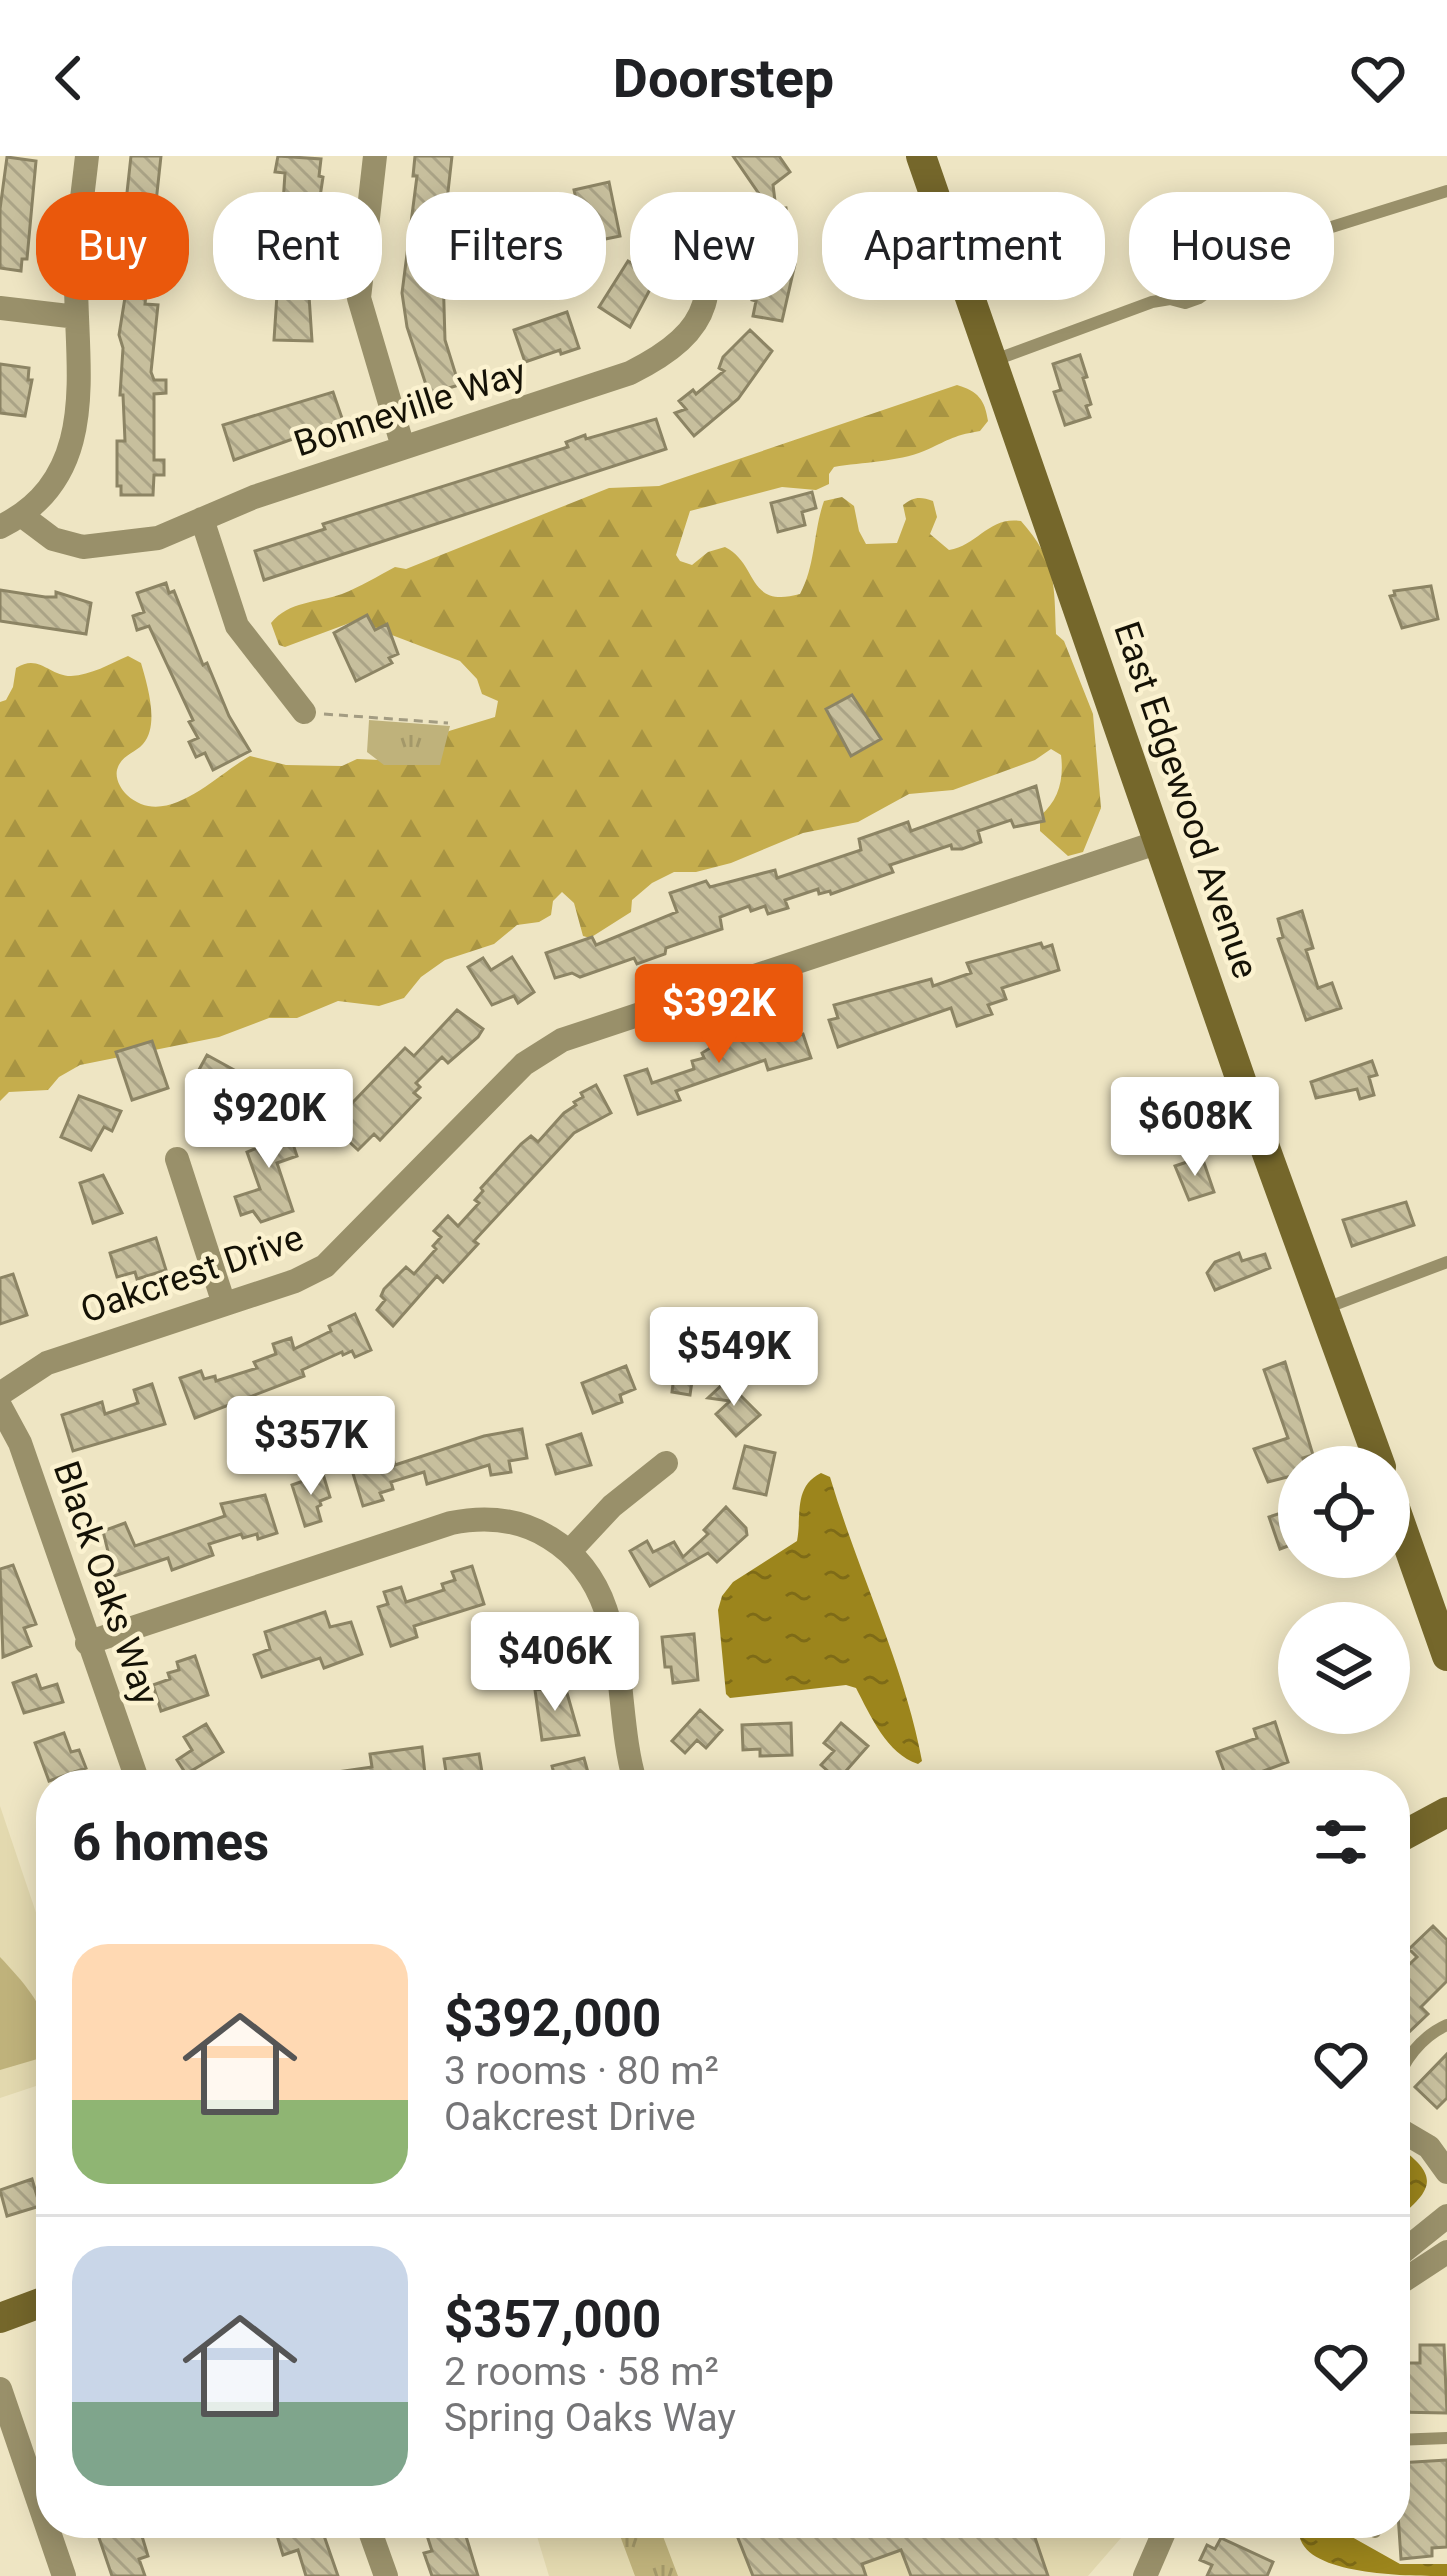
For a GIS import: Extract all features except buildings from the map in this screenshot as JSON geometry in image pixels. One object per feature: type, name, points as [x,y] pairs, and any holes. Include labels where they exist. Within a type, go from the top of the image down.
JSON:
[{"type":"main road","name":"East Edgewood Avenue","points":[[921,156],[1373,1446]]},
{"type":"main road","points":[[1410,1550],[1447,1655]]},
{"type":"main road","points":[[1410,1832],[1447,1812]]},
{"type":"main road","points":[[1410,1848],[1447,1835]]},
{"type":"main road","points":[[0,2318],[36,2305]]},
{"type":"street","points":[[10,521],[39,503],[62,472],[74,441],[78,246],[87,156]]},
{"type":"street","points":[[376,156],[359,298],[403,447]]},
{"type":"street","name":"Bonneville Way","points":[[10,521],[82,547],[158,538],[254,497],[630,373],[681,340],[705,300]]},
{"type":"street","points":[[0,308],[77,317]]},
{"type":"street","points":[[202,519],[237,626],[304,712]]},
{"type":"street","name":"Oakcrest Drive","points":[[0,1394],[46,1363],[302,1278],[335,1259],[524,1064],[555,1043],[1159,842]]},
{"type":"street","points":[[177,1159],[224,1304]]},
{"type":"street","name":"Black Oaks Way","points":[[0,1406],[20,1443],[134,1770]]},
{"type":"street","points":[[568,1552],[611,1506],[666,1463]]},
{"type":"street","points":[[87,1643],[459,1522],[514,1523],[539,1532],[568,1552],[602,1594],[612,1628],[632,1770]]},
{"type":"street","points":[[1410,2136],[1429,2147],[1447,2172]]},
{"type":"street","points":[[1410,2246],[1447,2216]]},
{"type":"street","points":[[1410,2276],[1447,2252]]},
{"type":"street","points":[[0,2389],[36,2494]]},
{"type":"street","points":[[51,2538],[64,2576]]},
{"type":"street","points":[[372,2538],[386,2576]]},
{"type":"street","points":[[1145,2576],[1161,2538]]},
{"type":"lane","points":[[994,361],[1170,299],[1185,303],[1290,240],[1447,191]]},
{"type":"lane","points":[[1324,1309],[1447,1262]]},
{"type":"lane","points":[[1410,2052],[1447,2025]]},
{"type":"lane","points":[[1410,2439],[1447,2438]]},
{"type":"path","points":[[304,712],[448,723]]},
{"type":"shaded area","points":[[0,1806],[36,1913],[36,2086],[0,2098]]},
{"type":"shaded area","points":[[538,2538],[1121,2538],[1088,2576],[549,2576]]},
{"type":"green space","points":[[957,385],[982,402],[988,421],[980,431],[903,457],[834,467],[829,484],[816,490],[782,487],[690,511],[676,555],[692,565],[708,552],[725,547],[762,590],[783,597],[800,594],[805,583],[824,501],[842,497],[854,506],[866,544],[897,543],[906,519],[903,505],[917,498],[933,501],[937,517],[930,534],[949,550],[1000,523],[1021,521],[1047,562],[1054,587],[1056,634],[1064,641],[1093,714],[1101,808],[1083,852],[1068,856],[1040,831],[1040,816],[1052,803],[1061,781],[1061,755],[1051,749],[1035,760],[953,790],[909,794],[858,822],[803,833],[731,863],[674,872],[652,883],[632,900],[631,912],[590,938],[583,936],[574,903],[562,892],[553,901],[551,915],[517,925],[494,944],[445,960],[421,977],[404,998],[379,1006],[338,1001],[297,1018],[269,1018],[219,1037],[80,1065],[48,1090],[9,1092],[0,1101],[0,702],[13,687],[16,668],[38,664],[71,676],[128,656],[141,663],[151,726],[143,744],[121,761],[117,773],[125,793],[142,804],[158,807],[191,796],[250,756],[286,765],[404,761],[449,731],[495,717],[498,701],[482,694],[477,679],[460,661],[355,621],[285,647],[279,645],[271,623],[278,616],[609,488],[659,486]]},
{"type":"green space","points":[[369,720],[450,726],[440,765],[384,765],[367,752]]},
{"type":"green space","points":[[0,1957],[36,2003],[36,2059],[0,2070]]},
{"type":"green space","points":[[621,2538],[664,2538],[678,2576],[635,2576]]},
{"type":"water","points":[[821,1473],[830,1477],[892,1654],[914,1725],[922,1761],[918,1764],[888,1743],[856,1688],[846,1685],[730,1698],[726,1694],[718,1610],[722,1596],[733,1582],[797,1541],[802,1494]]},
{"type":"water","points":[[1410,2155],[1427,2182],[1410,2207]]},
{"type":"water","points":[[1301,2538],[1354,2538],[1400,2564],[1447,2564],[1447,2576],[1358,2570],[1317,2557]]}]
